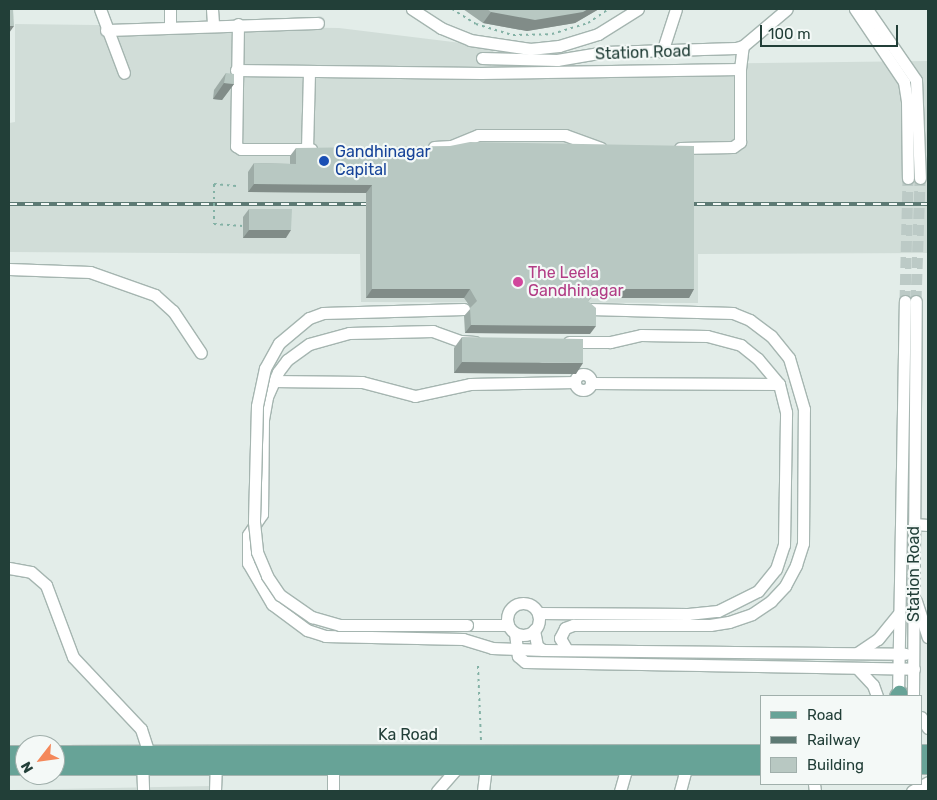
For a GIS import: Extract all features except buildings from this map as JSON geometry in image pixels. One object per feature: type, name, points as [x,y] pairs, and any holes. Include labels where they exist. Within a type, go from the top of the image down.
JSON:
[{"type":"main road","name":"Ka Road","points":[[65,753],[144,757],[484,760],[690,752],[760,752]]},
{"type":"main road","name":"Ka Road","points":[[65,766],[144,757],[216,767],[333,760],[458,767],[484,760],[627,767],[760,767]]},
{"type":"street","points":[[100,9],[106,30],[124,73]]},
{"type":"street","points":[[170,9],[170,26]]},
{"type":"street","points":[[212,9],[213,24]]},
{"type":"street","points":[[412,9],[441,28],[484,43],[530,49],[559,46],[598,34],[638,9]]},
{"type":"street","points":[[662,52],[676,9]]},
{"type":"street","points":[[669,148],[738,145],[740,68],[743,46],[787,9]]},
{"type":"street","points":[[855,9],[904,82],[914,178],[919,101],[916,80],[867,9]]},
{"type":"street","points":[[106,30],[213,24],[318,23]]},
{"type":"street","points":[[238,24],[236,146],[241,149],[327,149]]},
{"type":"street","points":[[481,73],[484,43]]},
{"type":"street","name":"Station Road","points":[[482,58],[557,60],[597,52],[662,52],[743,46]]},
{"type":"street","points":[[236,70],[481,73],[740,68]]},
{"type":"street","points":[[307,149],[309,71]]},
{"type":"street","points":[[424,147],[451,146],[478,135],[564,135],[596,147],[609,148]]},
{"type":"street","points":[[9,269],[90,272],[155,295],[173,312],[201,353]]},
{"type":"street","name":"Station Road","points":[[900,612],[911,301],[914,669],[902,695]]},
{"type":"street","points":[[464,309],[323,313],[301,324],[279,344],[265,368],[257,406],[254,522],[257,552],[267,576],[287,601],[312,617],[340,625],[467,625],[512,629],[525,635],[534,630]]},
{"type":"street","points":[[567,650],[561,644],[560,634],[569,626],[578,624],[710,625],[742,618],[764,606],[779,594],[796,565],[803,542],[804,408],[789,358],[771,336],[750,320],[733,313],[590,309]]},
{"type":"street","points":[[484,342],[460,341],[433,331],[340,334],[309,344],[296,352],[272,381],[264,419],[262,514],[248,535],[246,546],[252,570],[272,604],[307,630],[325,636],[463,639],[492,648],[516,650],[913,655]]},
{"type":"street","points":[[552,342],[610,342],[641,336],[722,338],[741,345],[779,384],[786,412],[784,545],[776,569],[758,591],[732,607],[703,614],[538,614],[529,604],[518,604],[510,610],[518,656],[525,662],[914,669]]},
{"type":"street","points":[[272,381],[362,382],[415,396],[470,384],[575,382],[584,374],[591,383],[779,384]]},
{"type":"street","points":[[914,524],[928,525]]},
{"type":"street","points":[[9,568],[30,572],[46,585],[73,657],[142,729],[144,757],[143,791]]},
{"type":"street","points":[[914,594],[928,637]]},
{"type":"street","points":[[856,654],[878,640],[900,612]]},
{"type":"street","points":[[900,612],[899,669],[902,695]]},
{"type":"street","points":[[538,614],[534,630],[537,646],[543,650]]},
{"type":"street","points":[[857,668],[873,685],[877,695]]},
{"type":"street","points":[[680,791],[690,752]]},
{"type":"street","points":[[333,760],[333,791]]},
{"type":"street","points":[[483,791],[484,760]]},
{"type":"street","points":[[215,791],[216,767]]},
{"type":"street","points":[[437,791],[458,767]]},
{"type":"street","points":[[620,791],[627,767]]},
{"type":"street","points":[[912,791],[928,782]]},
{"type":"path","points":[[452,9],[476,24],[513,35],[552,34],[588,23],[609,9]]},
{"type":"path","points":[[529,26],[529,34]]},
{"type":"path","points":[[238,186],[214,184],[214,224],[243,226]]},
{"type":"path","points":[[478,666],[484,760]]},
{"type":"shaded area","points":[[15,24],[339,28],[494,47],[491,66],[928,61],[928,253],[698,254],[698,303],[361,302],[360,254],[9,252],[9,123],[15,122]]},
{"type":"shaded area","points":[[210,786],[210,791],[9,791],[9,790]]},
{"type":"tunnel","points":[[905,301],[908,178]]},
{"type":"tunnel","points":[[916,301],[920,178]]},
{"type":"railway","points":[[9,204],[381,204]]},
{"type":"railway","points":[[681,204],[928,204]]},
{"type":"place","name":"Gandhinagar Capital","points":[[324,161]]},
{"type":"place","name":"The Leela Gandhinagar","points":[[518,282]]}]
